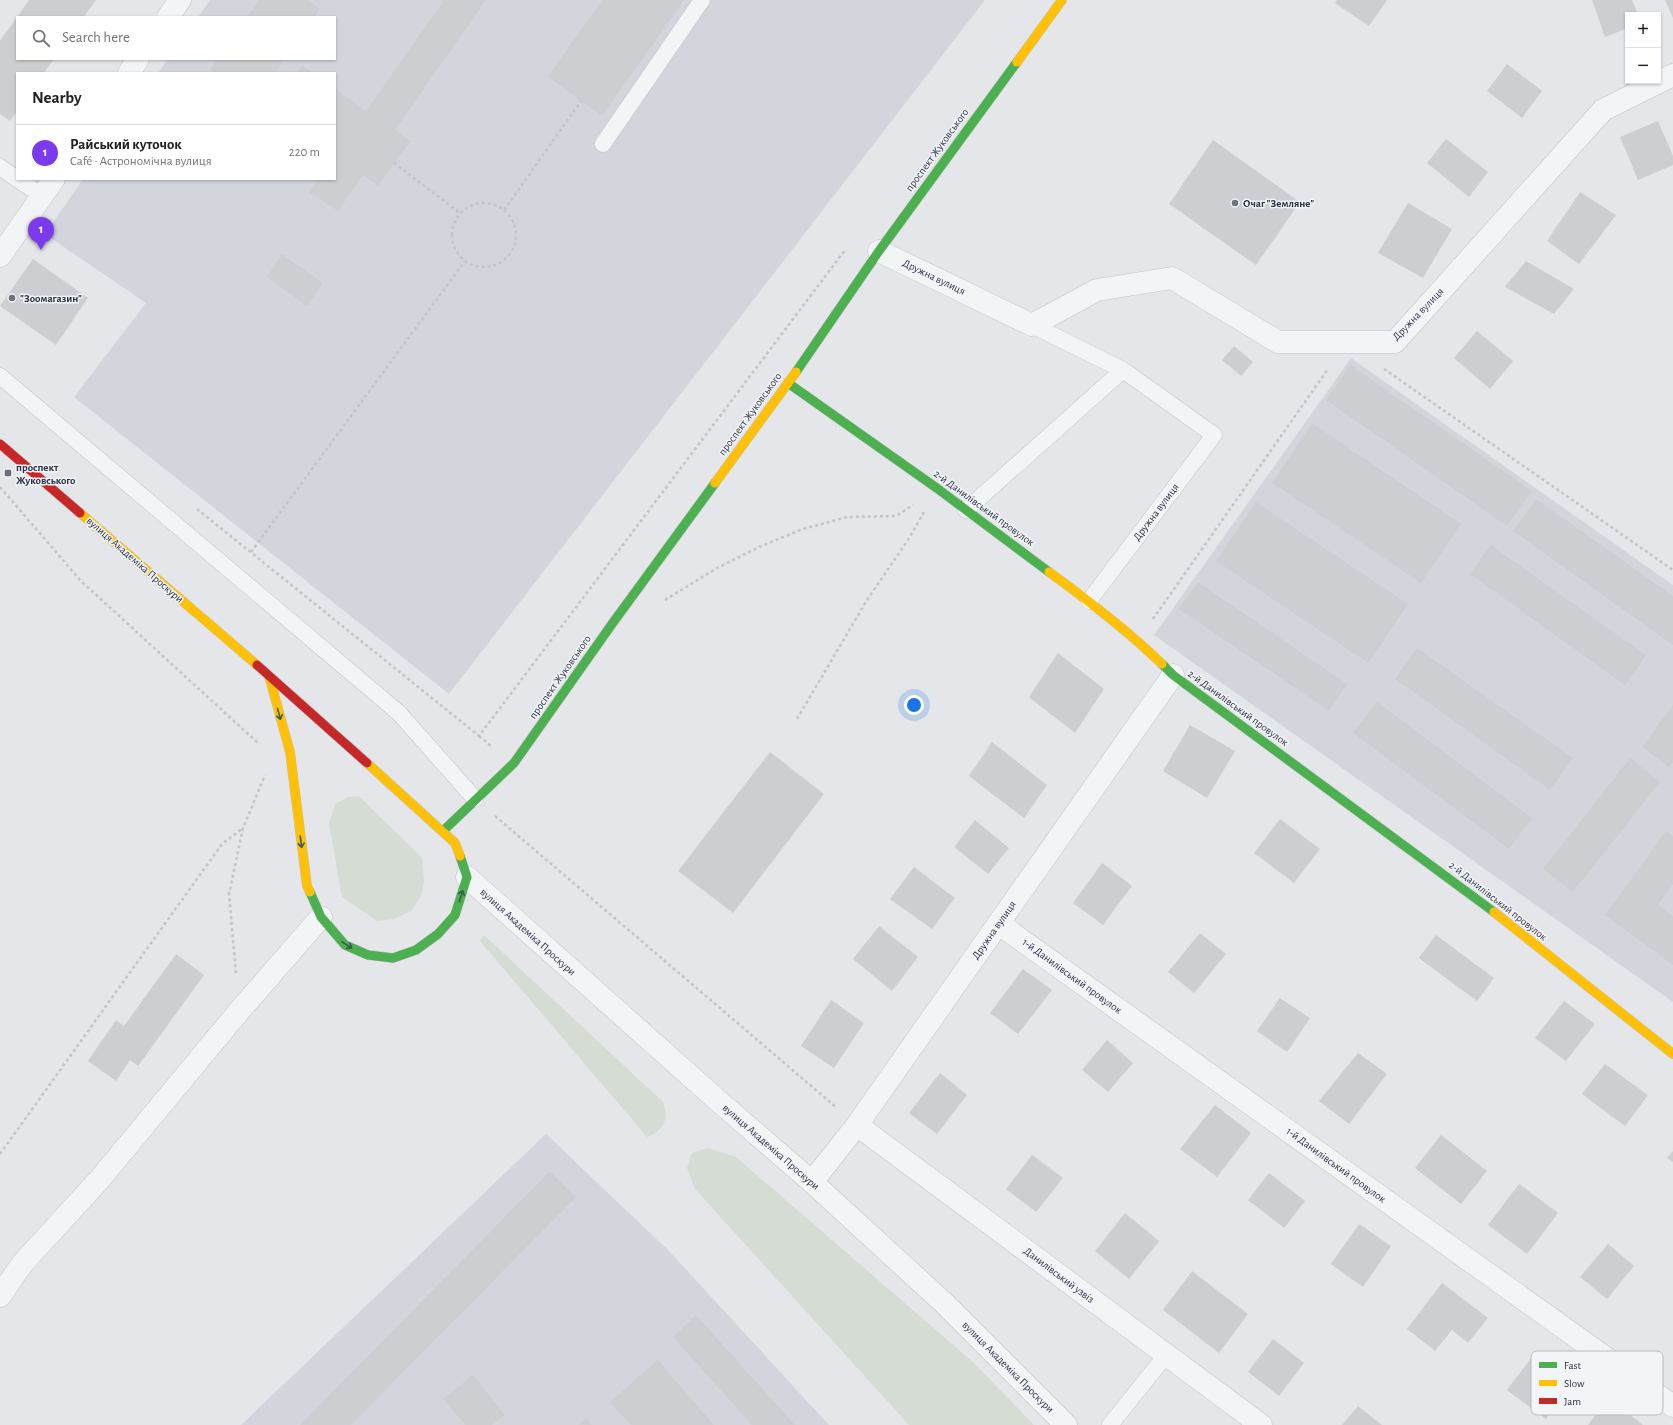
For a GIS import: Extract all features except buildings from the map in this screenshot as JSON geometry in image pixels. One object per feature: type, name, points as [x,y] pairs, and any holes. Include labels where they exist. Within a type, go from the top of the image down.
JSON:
[{"type":"street","points":[[169,16],[180,0]]},
{"type":"street","name":"проспект Жуковського","points":[[443,830],[514,763],[612,624],[788,383],[879,251],[1062,0]]},
{"type":"street","points":[[130,72],[137,60]]},
{"type":"street","name":"Дружна вулиця","points":[[879,251],[1032,325],[1097,290],[1172,278],[1278,342],[1394,342],[1603,110],[1673,75]]},
{"type":"street","points":[[0,256],[53,180]]},
{"type":"street","name":"2-й Данилівський провулок","points":[[788,383],[938,489],[1089,601],[1137,640],[1173,675],[1478,900],[1673,1054]]},
{"type":"street","name":"вулиця Академіка Проскури","points":[[0,444],[269,676],[443,830],[455,843],[467,877],[709,1093],[812,1182],[945,1304],[1066,1425]]},
{"type":"street","name":"Дружна вулиця","points":[[812,1182],[857,1125],[1173,675]]},
{"type":"street","name":"вулиця Академіка Проскури","points":[[269,676],[290,752],[307,886],[321,917],[345,945],[368,955],[393,958],[416,950],[438,934],[455,915],[467,877]]},
{"type":"street","points":[[0,1296],[22,1264],[99,1180],[240,1010],[321,917]]},
{"type":"street","name":"1-й Данилівський провулок","points":[[999,924],[1596,1351]]},
{"type":"street","name":"Данилівський узвіз","points":[[857,1125],[1261,1425]]},
{"type":"street","name":"1-й Данилівський провулок","points":[[1663,1399],[1673,1406]]},
{"type":"lane","points":[[603,144],[702,0]]},
{"type":"lane","points":[[0,166],[16,178]]},
{"type":"lane","points":[[18,180],[42,196]]},
{"type":"lane","name":"Дружна вулиця","points":[[1032,325],[1123,370],[1214,435],[1089,601]]},
{"type":"lane","points":[[966,510],[1123,370]]},
{"type":"lane","points":[[0,376],[399,713],[475,799]]},
{"type":"lane","points":[[1110,1425],[1166,1355]]},
{"type":"path","points":[[504,210],[581,101]]},
{"type":"path","points":[[394,163],[460,213]]},
{"type":"path","points":[[479,203],[490,203],[504,210],[508,214],[514,223],[516,233],[515,243],[511,252],[504,260],[495,265],[484,267],[474,266],[465,261],[458,253],[453,243],[452,233],[454,222],[460,213],[469,206],[479,203]]},
{"type":"path","points":[[196,508],[478,736],[846,248]]},
{"type":"path","points":[[251,552],[465,261]]},
{"type":"path","points":[[1137,640],[1347,342]]},
{"type":"path","points":[[1382,367],[1673,570]]},
{"type":"path","points":[[0,487],[81,581],[262,746]]},
{"type":"path","points":[[659,604],[670,595],[717,568],[759,547],[803,529],[847,517],[896,516],[938,489]]},
{"type":"path","points":[[797,719],[867,600],[908,540],[938,489]]},
{"type":"path","points":[[240,1010],[229,894],[243,828],[267,771]]},
{"type":"path","points":[[475,799],[857,1125]]},
{"type":"path","points":[[0,1154],[222,844],[243,828]]},
{"type":"shaded area","points":[[210,0],[985,0],[449,694],[74,397],[146,303],[45,234],[82,180],[336,180],[336,72],[159,72],[167,60],[336,60],[336,16],[199,16]]},
{"type":"shaded area","points":[[1351,358],[1673,585],[1673,1002],[1154,635]]},
{"type":"shaded area","points":[[359,796],[422,858],[424,880],[421,896],[411,911],[394,919],[377,921],[342,897],[329,823],[335,804],[348,797]]},
{"type":"shaded area","points":[[484,935],[663,1102],[666,1114],[665,1119],[664,1123],[657,1132],[647,1137],[480,941]]},
{"type":"shaded area","points":[[546,1134],[669,1251],[829,1425],[241,1425]]},
{"type":"shaded area","points":[[708,1148],[736,1157],[974,1363],[1034,1425],[909,1425],[695,1189],[687,1168],[692,1153]]},
{"type":"traffic: fast","points":[[796,372],[879,251],[1017,62]]},
{"type":"traffic: fast","points":[[788,383],[938,489],[1049,572]]},
{"type":"traffic: fast","points":[[443,831],[514,763],[612,624],[715,483]]},
{"type":"traffic: fast","points":[[1162,664],[1173,675],[1494,912]]},
{"type":"traffic: fast","points":[[310,892],[321,917],[345,945],[368,955],[393,958],[416,950],[438,934],[455,915],[467,877],[460,856]]},
{"type":"traffic: slow","points":[[1017,62],[1062,0]]},
{"type":"traffic: slow","points":[[715,483],[796,372]]},
{"type":"traffic: slow","points":[[80,513],[257,665]]},
{"type":"traffic: slow","points":[[1049,572],[1107,616],[1162,664]]},
{"type":"traffic: slow","points":[[269,676],[290,752],[307,886],[310,892]]},
{"type":"traffic: slow","points":[[367,763],[455,843],[460,856]]},
{"type":"traffic: slow","points":[[1494,912],[1673,1054]]},
{"type":"traffic: jam","points":[[0,444],[80,513]]},
{"type":"traffic: jam","points":[[257,665],[367,763]]},
{"type":"place","name":"Очаг \"Земляне\"","points":[[1235,203]]},
{"type":"place","name":"Райський куточок","points":[[41,250]]},
{"type":"place","name":"\"Зоомагазин\"","points":[[12,298]]},
{"type":"place","name":"проспект Жуковського","points":[[8,473]]}]
